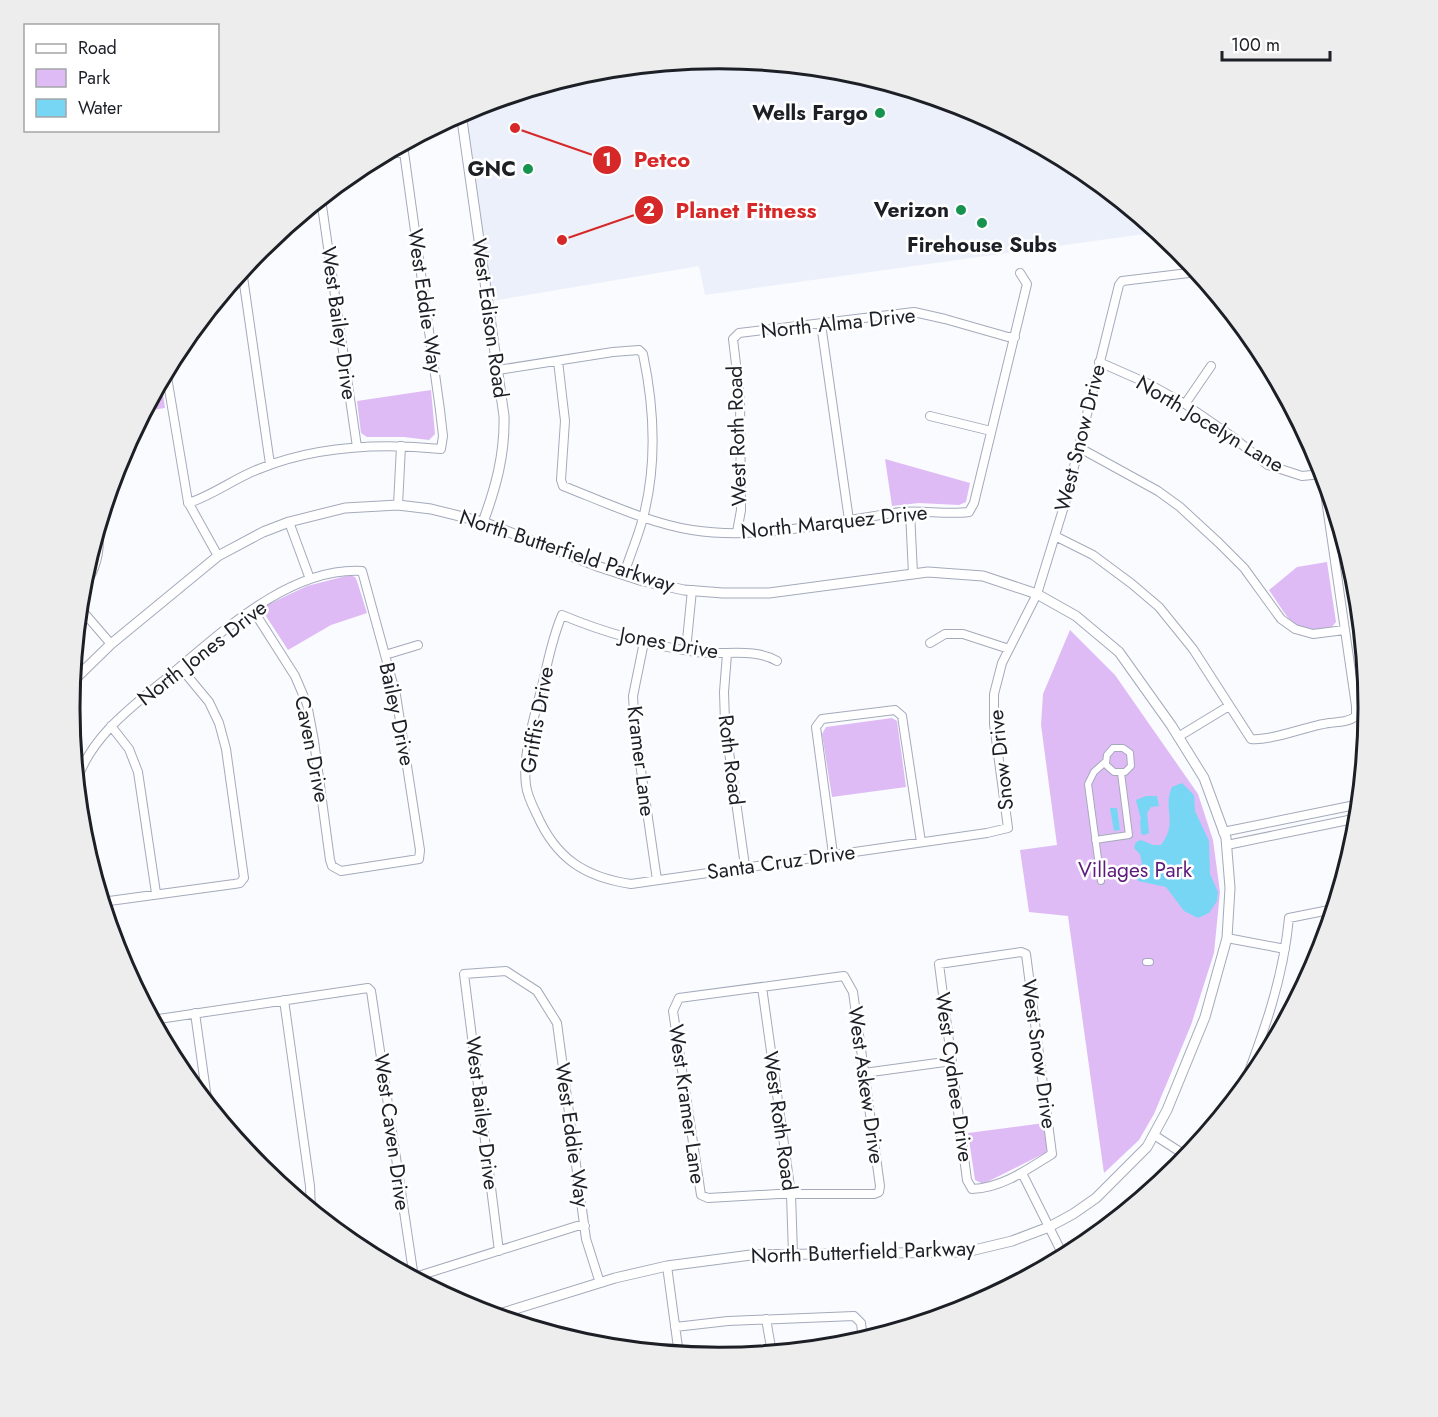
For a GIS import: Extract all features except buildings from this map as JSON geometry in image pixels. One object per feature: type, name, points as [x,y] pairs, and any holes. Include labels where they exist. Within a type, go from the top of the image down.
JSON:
[{"type":"street","name":"West Edison Road","points":[[462,123],[504,416],[503,444],[495,491],[483,522]]},
{"type":"street","name":"West Eddie Way","points":[[402,446],[441,449],[442,436],[404,152]]},
{"type":"street","name":"West Bailey Drive","points":[[322,207],[357,447]]},
{"type":"street","points":[[930,416],[991,431],[1027,284],[1020,273]]},
{"type":"street","name":"West Snow Drive","points":[[1037,594],[1055,536],[1119,285],[1122,281],[1187,273]]},
{"type":"street","points":[[244,281],[270,464]]},
{"type":"street","name":"North Alma Drive","points":[[733,339],[739,333],[914,312],[1015,337]]},
{"type":"street","points":[[821,324],[849,520]]},
{"type":"street","name":"West Roth Road","points":[[733,339],[740,398],[741,510],[738,532]]},
{"type":"street","points":[[498,370],[613,352],[639,350],[644,354],[653,427],[651,460],[643,516],[624,574]]},
{"type":"street","name":"North Marquez Drive","points":[[558,361],[565,421],[561,480],[563,486],[643,516],[692,530],[765,532],[910,512],[969,512],[974,502],[991,431]]},
{"type":"street","name":"North Jocelyn Lane","points":[[1099,362],[1149,384],[1185,404],[1268,465],[1302,476],[1314,475]]},
{"type":"street","points":[[1185,404],[1211,366]]},
{"type":"street","points":[[168,384],[188,503],[218,556]]},
{"type":"street","points":[[188,503],[270,464],[304,455],[357,447],[402,446],[398,505]]},
{"type":"street","points":[[1078,447],[1158,491],[1180,507],[1244,568],[1281,619],[1295,629],[1312,634],[1344,630]]},
{"type":"street","name":"North Butterfield Parkway","points":[[81,673],[111,644],[218,556],[263,532],[289,522],[345,508],[398,505],[450,513],[483,522],[624,574],[692,590],[723,593],[770,593],[928,572],[983,576],[1037,594],[1076,616],[1119,652],[1178,737],[1204,778],[1227,845],[1230,888],[1227,938],[1205,1017],[1167,1110],[1147,1147],[1096,1198],[1049,1227],[1012,1241],[966,1252],[793,1254],[717,1258],[667,1266],[600,1282],[507,1312]]},
{"type":"street","points":[[1055,536],[1093,555],[1159,607],[1193,649],[1247,735],[1251,739],[1257,739],[1352,720],[1356,716],[1327,510]]},
{"type":"street","points":[[910,512],[913,574]]},
{"type":"street","points":[[289,522],[310,579]]},
{"type":"street","name":"North Jones Drive","points":[[83,767],[111,726],[216,637],[253,610],[282,592],[310,579],[351,570],[362,571]]},
{"type":"street","name":"Bailey Drive","points":[[362,571],[400,714],[420,849],[419,859]]},
{"type":"street","points":[[686,650],[692,590]]},
{"type":"street","name":"Snow Drive","points":[[1008,828],[994,724],[994,694],[1002,663],[1037,594]]},
{"type":"street","name":"Caven Drive","points":[[253,610],[295,676],[307,704],[332,866],[341,870],[419,859]]},
{"type":"street","name":"Jones Drive","points":[[562,615],[596,629],[644,642],[686,650],[728,654],[766,654],[777,661]]},
{"type":"street","name":"Griffis Drive","points":[[560,853],[546,835],[531,802],[526,786],[526,767],[535,713],[553,635],[562,615]]},
{"type":"street","points":[[87,616],[111,644]]},
{"type":"street","points":[[930,643],[945,634],[963,634],[1009,649]]},
{"type":"street","name":"Kramer Lane","points":[[644,642],[633,696],[635,729],[657,880]]},
{"type":"street","points":[[385,656],[418,645]]},
{"type":"street","name":"Roth Road","points":[[728,654],[724,692],[725,723],[745,866]]},
{"type":"street","points":[[109,901],[240,883],[244,878],[226,749],[219,723],[209,702],[180,667]]},
{"type":"street","points":[[1178,737],[1229,706]]},
{"type":"street","points":[[833,854],[815,731],[822,719],[858,714],[890,710],[899,712],[904,722],[921,842]]},
{"type":"street","points":[[111,726],[129,749],[138,772],[156,893]]},
{"type":"street","points":[[1118,747],[1130,753],[1131,766],[1125,772],[1111,770],[1106,763],[1107,755],[1113,748],[1118,747]]},
{"type":"street","points":[[1101,881],[1088,784],[1094,772],[1106,763]]},
{"type":"street","points":[[1095,840],[1129,835],[1121,773]]},
{"type":"street","points":[[1223,832],[1351,806]]},
{"type":"street","points":[[1227,845],[1348,820]]},
{"type":"street","name":"Santa Cruz Drive","points":[[560,853],[578,867],[599,877],[631,884],[987,833],[1008,828]]},
{"type":"street","points":[[1258,1052],[1278,987],[1289,918],[1326,911]]},
{"type":"street","points":[[1227,938],[1285,949]]},
{"type":"street","name":"West Snow Drive","points":[[939,964],[1021,952],[1026,954],[1052,1154],[1022,1173]]},
{"type":"street","name":"West Cydnee Drive","points":[[939,964],[967,1180],[972,1189],[985,1189],[1022,1173]]},
{"type":"street","name":"West Bailey Drive","points":[[499,1251],[464,974],[506,971],[537,991]]},
{"type":"street","name":"West Askew Drive","points":[[762,987],[844,975],[848,978],[853,992],[879,1192],[874,1194],[791,1194]]},
{"type":"street","name":"West Roth Road","points":[[762,987],[791,1194],[793,1254]]},
{"type":"street","name":"West Kramer Lane","points":[[762,987],[679,998],[673,1011],[701,1195],[708,1198],[791,1194]]},
{"type":"street","name":"West Caven Drive","points":[[284,1000],[368,988],[371,991],[412,1269]]},
{"type":"street","name":"West Eddie Way","points":[[537,991],[557,1023],[586,1239],[600,1282]]},
{"type":"street","points":[[160,1019],[284,1000],[311,1200]]},
{"type":"street","points":[[195,1013],[206,1089]]},
{"type":"street","points":[[864,1073],[952,1061]]},
{"type":"street","points":[[1154,1135],[1180,1152]]},
{"type":"street","points":[[1022,1173],[1060,1249]]},
{"type":"street","points":[[423,1275],[577,1226],[585,1226]]},
{"type":"street","points":[[667,1266],[678,1347]]},
{"type":"street","points":[[675,1327],[728,1320],[854,1316],[861,1323],[862,1332]]},
{"type":"street","points":[[766,1319],[771,1346]]},
{"type":"shaded area","points":[[719,69],[802,74],[844,81],[925,103],[1002,135],[1039,155],[1108,201],[1147,234],[705,295],[699,266],[492,301],[467,121],[513,103],[553,91],[636,74]]},
{"type":"green space","points":[[431,390],[435,434],[429,440],[367,437],[361,433],[357,401]]},
{"type":"green space","points":[[163,393],[165,408],[154,410]]},
{"type":"green space","points":[[885,459],[970,483],[966,502],[959,505],[919,503],[892,506]]},
{"type":"green space","points":[[1327,562],[1336,622],[1331,628],[1318,629],[1299,626],[1287,617],[1269,590],[1297,567]]},
{"type":"green space","points":[[350,575],[357,581],[367,613],[331,625],[288,650],[264,613],[265,606],[307,586]]},
{"type":"green space","name":"Villages Park","points":[[1070,630],[1115,675],[1198,794],[1213,840],[1220,892],[1214,953],[1191,1025],[1154,1114],[1139,1140],[1104,1173],[1068,916],[1029,912],[1020,850],[1057,845],[1041,725],[1043,694]]},
{"type":"green space","points":[[892,718],[897,721],[906,787],[832,797],[822,734],[826,727]]},
{"type":"green space","points":[[1044,1123],[1047,1152],[983,1184],[975,1180],[968,1133]]},
{"type":"water","points":[[1182,783],[1194,795],[1195,811],[1209,841],[1210,874],[1218,892],[1217,901],[1209,913],[1198,918],[1184,911],[1166,887],[1138,881],[1136,870],[1142,864],[1140,854],[1134,848],[1136,842],[1141,840],[1153,845],[1161,845],[1169,829],[1169,795],[1172,787]]},
{"type":"water","points":[[1146,796],[1157,796],[1159,806],[1151,807],[1147,813],[1149,833],[1144,835],[1141,834],[1141,819],[1136,800]]},
{"type":"water","points":[[1110,808],[1117,808],[1120,830],[1114,831]]},
{"type":"place","name":"Wells Fargo","points":[[880,113]]},
{"type":"place","name":"Petco","points":[[515,128]]},
{"type":"place","name":"GNC","points":[[528,169]]},
{"type":"place","name":"Verizon","points":[[961,210]]},
{"type":"place","name":"Firehouse Subs","points":[[982,223]]},
{"type":"place","name":"Planet Fitness","points":[[562,240]]}]
